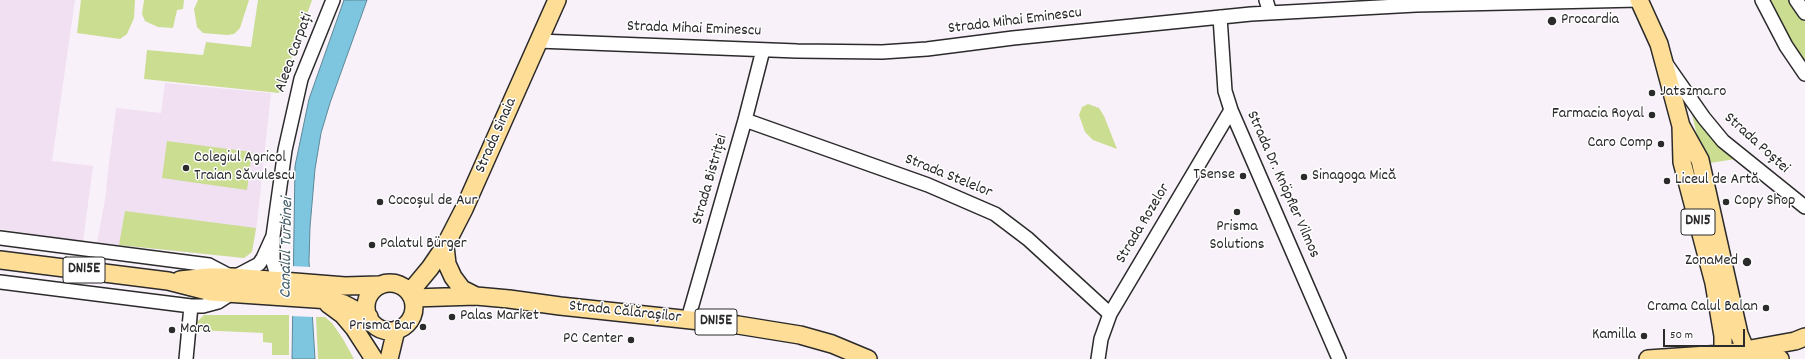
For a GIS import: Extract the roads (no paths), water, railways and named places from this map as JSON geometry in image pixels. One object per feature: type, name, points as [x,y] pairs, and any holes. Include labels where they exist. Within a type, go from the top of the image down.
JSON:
[{"type":"main road","name":"Strada Sinaia","points":[[409,297],[445,246],[476,185],[557,0]]},
{"type":"main road","name":"DN15","points":[[1639,0],[1664,60],[1681,126],[1682,162],[1714,283],[1723,336],[1722,357]]},
{"type":"main road","name":"DN15","points":[[1681,126],[1700,160],[1739,334],[1746,351]]},
{"type":"main road","points":[[445,246],[447,264],[453,277],[462,289],[476,296]]},
{"type":"main road","name":"DN15E","points":[[0,260],[168,281],[208,276],[232,285],[284,297],[318,293],[345,286],[378,286]]},
{"type":"main road","name":"DN15E","points":[[232,285],[283,280],[344,304],[370,320]]},
{"type":"main road","points":[[370,320],[383,330],[396,330],[408,324],[409,297],[389,282],[378,286],[369,296],[366,303],[379,359]]},
{"type":"main road","points":[[318,293],[343,315],[354,328],[374,359]]},
{"type":"main road","name":"Strada Călărașilor","points":[[409,297],[476,296],[688,319],[800,335],[832,344],[868,359]]},
{"type":"main road","points":[[389,359],[396,330]]},
{"type":"main road","points":[[1648,359],[1722,357],[1795,342],[1805,337]]},
{"type":"main road","points":[[1746,351],[1780,359]]},
{"type":"street","name":"Aleea Carpați","points":[[283,280],[274,267],[273,236],[285,150],[301,79],[333,0]]},
{"type":"street","points":[[1266,0],[1270,13]]},
{"type":"street","name":"Strada Mihai Eminescu","points":[[538,41],[763,50],[882,52],[927,49],[1020,37],[1270,13],[1416,5],[1639,0]]},
{"type":"street","points":[[1762,0],[1786,46],[1805,74]]},
{"type":"street","points":[[1796,0],[1805,13]]},
{"type":"street","name":"Strada Dr. Knöpfler Vilmos","points":[[1220,17],[1225,91],[1230,110],[1339,359]]},
{"type":"street","name":"Strada Bistriței","points":[[688,319],[745,120],[763,50]]},
{"type":"street","name":"Strada Poștei","points":[[1664,60],[1704,118],[1723,141],[1805,207]]},
{"type":"street","name":"Strada Rozelor","points":[[1098,359],[1101,339],[1110,314],[1230,110]]},
{"type":"street","name":"Strada Stelelor","points":[[745,120],[928,185],[995,214],[1028,239],[1110,314]]},
{"type":"street","name":"Aleea Carpați","points":[[191,306],[203,306],[218,302],[232,285],[259,264],[273,236]]},
{"type":"street","points":[[0,238],[208,265],[232,285]]},
{"type":"street","points":[[0,282],[191,306],[186,359]]},
{"type":"water","name":"Canalul Turbinei","points":[[344,0],[367,0],[330,103],[321,133],[315,169],[310,227],[309,261],[315,359],[292,359],[295,166],[309,99]]},
{"type":"place","name":"Procardia","points":[[1552,21]]},
{"type":"place","name":"Jatszma.ro","points":[[1652,93]]},
{"type":"place","name":"Farmacia Royal","points":[[1652,115]]},
{"type":"place","name":"Caro Comp","points":[[1661,144]]},
{"type":"place","name":"Colegiul Agricol Traian Săvulescu","points":[[186,168]]},
{"type":"place","name":"TSense","points":[[1243,176]]},
{"type":"place","name":"Sinagoga Mică","points":[[1304,177]]},
{"type":"place","name":"Liceul de Artă","points":[[1667,181]]},
{"type":"place","name":"Cocoșul de Aur","points":[[380,202]]},
{"type":"place","name":"Copy Shop","points":[[1726,202]]},
{"type":"place","name":"Prisma Solutions","points":[[1237,212]]},
{"type":"place","name":"Palatul Bürger","points":[[372,245]]},
{"type":"place","name":"ZonaMed","points":[[1747,262]]},
{"type":"place","name":"Crama Calul Balan","points":[[1766,308]]},
{"type":"place","name":"Palas Market","points":[[452,317]]},
{"type":"place","name":"Prisma Bar","points":[[423,327]]},
{"type":"place","name":"Mara","points":[[172,330]]},
{"type":"place","name":"Kamilla","points":[[1644,336]]},
{"type":"place","name":"PC Center","points":[[631,340]]}]
